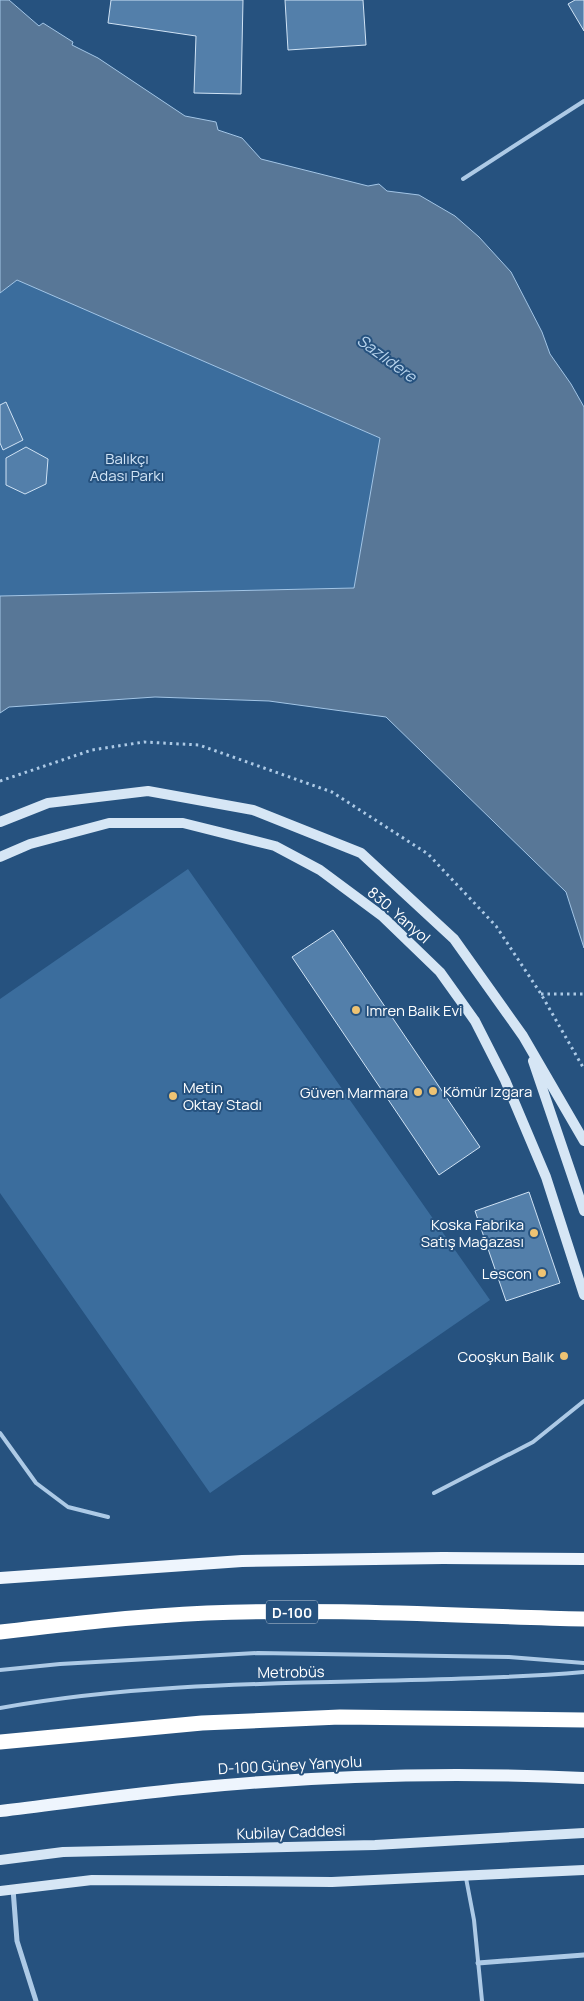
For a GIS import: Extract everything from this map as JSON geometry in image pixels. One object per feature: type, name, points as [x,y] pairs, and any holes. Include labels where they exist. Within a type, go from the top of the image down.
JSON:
[{"type":"highway","name":"D-100","points":[[0,1632],[118,1619],[207,1613],[344,1612],[584,1619]]},
{"type":"highway","points":[[0,1742],[202,1723],[340,1718],[584,1720]]},
{"type":"main road","name":"830. Yanyol","points":[[0,822],[48,803],[148,791],[253,810],[360,853],[454,939],[524,1036]]},
{"type":"main road","name":"830. Yanyol","points":[[0,858],[30,844],[109,823],[183,823],[275,846],[320,870],[382,916],[440,972],[475,1021],[505,1080],[546,1177],[584,1295]]},
{"type":"main road","points":[[524,1036],[584,1141]]},
{"type":"main road","points":[[524,1036],[584,1211]]},
{"type":"main road","points":[[0,1578],[242,1561],[443,1558],[584,1560]]},
{"type":"main road","name":"D-100 Güney Yanyolu","points":[[0,1811],[203,1787],[352,1778],[501,1774],[584,1778]]},
{"type":"main road","name":"Kubilay Caddesi","points":[[0,1860],[63,1852],[365,1845],[584,1833]]},
{"type":"main road","points":[[0,1891],[92,1880],[332,1882],[584,1870]]},
{"type":"street","points":[[13,1888],[17,1941],[36,2001]]},
{"type":"street","points":[[478,1963],[584,1955]]},
{"type":"lane","points":[[463,179],[584,101]]},
{"type":"lane","points":[[434,1493],[533,1442],[584,1401]]},
{"type":"lane","points":[[0,1433],[36,1483],[68,1507],[108,1517]]},
{"type":"lane","name":"Metrobüs","points":[[0,1670],[60,1664],[258,1653],[509,1657],[584,1663]]},
{"type":"lane","name":"Metrobüs","points":[[0,1708],[33,1702],[191,1686],[514,1677],[584,1672]]},
{"type":"lane","points":[[465,1876],[474,1920],[482,2001]]},
{"type":"path","points":[[541,994],[582,994]]},
{"type":"green space","name":"Balıkçı Adası Parkı","points":[[17,279],[380,438],[354,588],[0,596],[0,293]]},
{"type":"green space","name":"Metin Oktay Stadı","points":[[188,869],[490,1300],[210,1493],[0,1193],[0,999]]},
{"type":"water","name":"Sazlıdere","points":[[0,0],[9,0],[39,26],[43,23],[73,42],[72,45],[98,58],[185,116],[216,122],[218,130],[242,138],[261,159],[368,186],[379,184],[387,191],[419,195],[455,216],[479,237],[511,272],[542,332],[550,354],[584,407],[584,948],[566,892],[386,717],[269,701],[155,697],[9,707],[0,713],[0,596],[354,588],[380,438],[17,280],[0,293]]},
{"type":"building","points":[[111,0],[243,0],[241,94],[194,93],[196,36],[108,23]]},
{"type":"building","points":[[285,0],[363,0],[366,45],[288,50]]},
{"type":"building","points":[[575,0],[584,0],[584,31],[568,4]]},
{"type":"building","points":[[6,402],[23,440],[3,450],[0,443],[0,405]]},
{"type":"building","points":[[26,447],[48,459],[46,484],[25,494],[6,485],[6,458]]},
{"type":"building","points":[[333,930],[480,1147],[439,1175],[292,957]]},
{"type":"building","points":[[529,1192],[560,1283],[506,1301],[475,1211]]},
{"type":"place","name":"Imren Balik Evi","points":[[356,1010]]},
{"type":"place","name":"Kömür Izgara","points":[[433,1091]]},
{"type":"place","name":"Güven Marmara","points":[[418,1092]]},
{"type":"place","name":"Metin Oktay Stadı","points":[[173,1096]]},
{"type":"place","name":"Koska Fabrika Satış Mağazası","points":[[534,1233]]},
{"type":"place","name":"Lescon","points":[[542,1273]]},
{"type":"place","name":"Cooşkun Balık","points":[[564,1356]]}]
